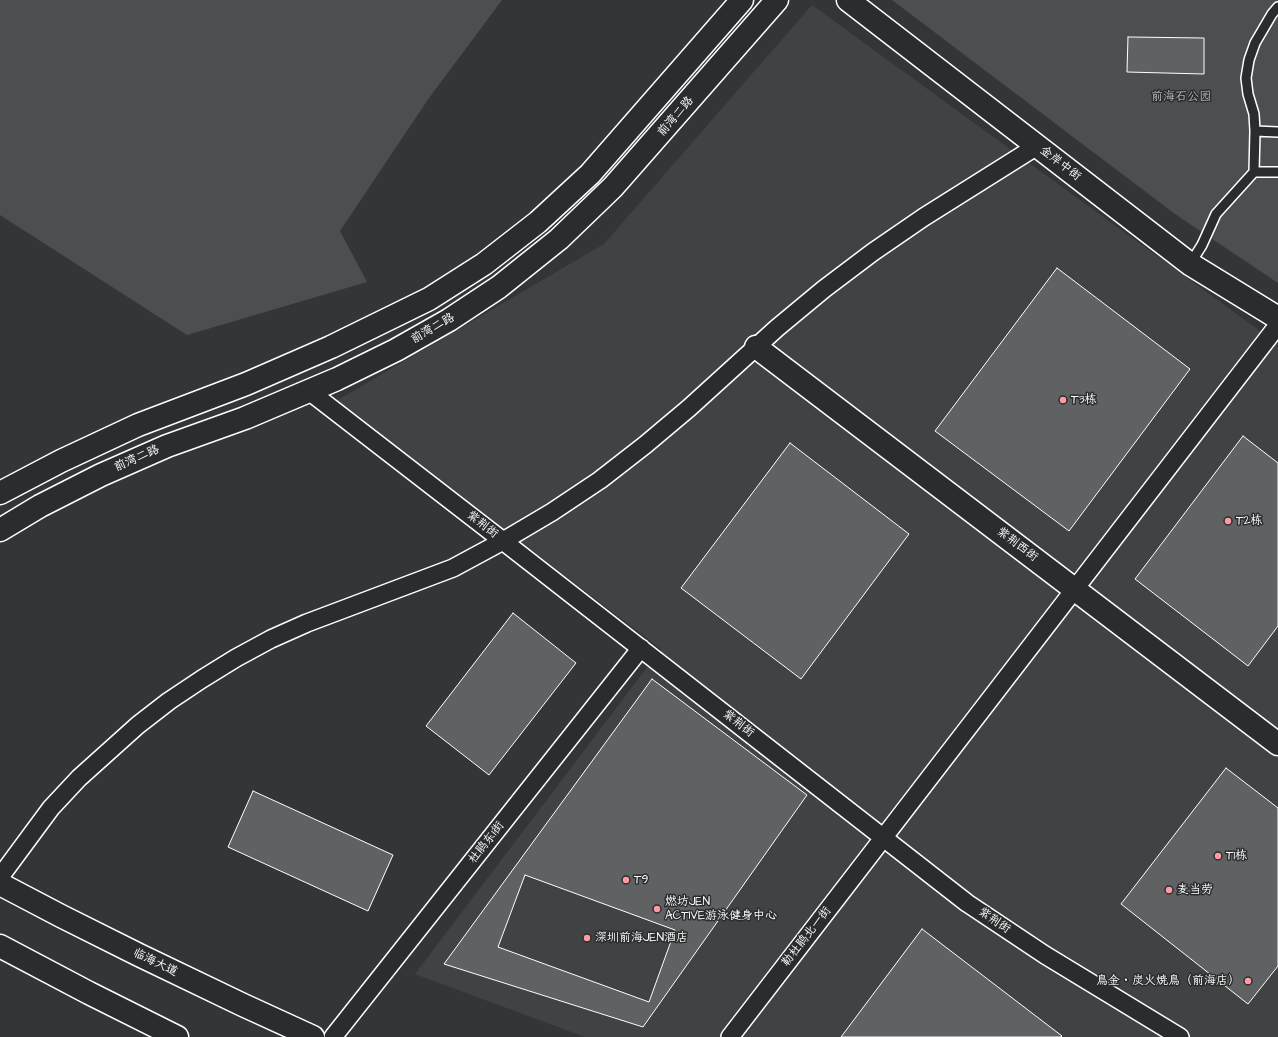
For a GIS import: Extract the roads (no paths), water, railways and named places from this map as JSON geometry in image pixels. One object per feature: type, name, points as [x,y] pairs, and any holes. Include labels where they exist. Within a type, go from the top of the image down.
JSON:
[{"type":"street","points":[[0,493],[61,461],[138,425],[246,384],[331,348],[429,299],[484,264],[538,222],[590,174],[742,0]]},
{"type":"street","name":"前湾二路","points":[[0,530],[40,506],[108,472],[167,446],[245,418],[337,380],[396,350],[449,320],[499,287],[559,239],[613,188],[777,0]]},
{"type":"street","name":"金岸中街","points":[[848,0],[1190,264],[1278,318]]},
{"type":"street","points":[[0,877],[51,808],[79,778],[138,725],[169,701],[202,678],[271,639],[307,623],[452,568],[503,541],[552,512],[594,484],[645,445],[824,289],[873,252],[924,217],[1037,146]]},
{"type":"street","name":"勒杜鹃北一街","points":[[730,1037],[1278,325]]},
{"type":"street","name":"紫荆西街","points":[[756,347],[1277,740]]},
{"type":"street","name":"紫荆街","points":[[309,392],[641,648],[967,903],[1045,955],[1180,1037]]},
{"type":"street","name":"杜鹃东1街","points":[[332,1037],[641,648]]},
{"type":"street","name":"临海大道","points":[[0,884],[140,955],[313,1037]]},
{"type":"street","points":[[0,946],[177,1037]]},
{"type":"lane","points":[[1190,264],[1202,245],[1216,214],[1254,172],[1255,132],[1254,114],[1248,94],[1246,78],[1248,60],[1255,42],[1278,7]]},
{"type":"lane","points":[[1255,132],[1278,132]]},
{"type":"lane","points":[[1254,172],[1278,172]]},
{"type":"place","name":"T3栋","points":[[1063,400]]},
{"type":"place","name":"T2栋","points":[[1228,521]]},
{"type":"place","name":"T1栋","points":[[1218,856]]},
{"type":"place","name":"T9","points":[[626,880]]},
{"type":"place","name":"麦当劳","points":[[1169,890]]},
{"type":"place","name":"燃坊JEN ACTIVE游泳健身中心","points":[[657,909]]},
{"type":"place","name":"深圳前海JEN酒店","points":[[587,938]]},
{"type":"place","name":"鳥金・炭火焼鳥（前海店）","points":[[1248,981]]},
{"type":"park label","name":"前海石公园","points":[[1181,97]]}]
